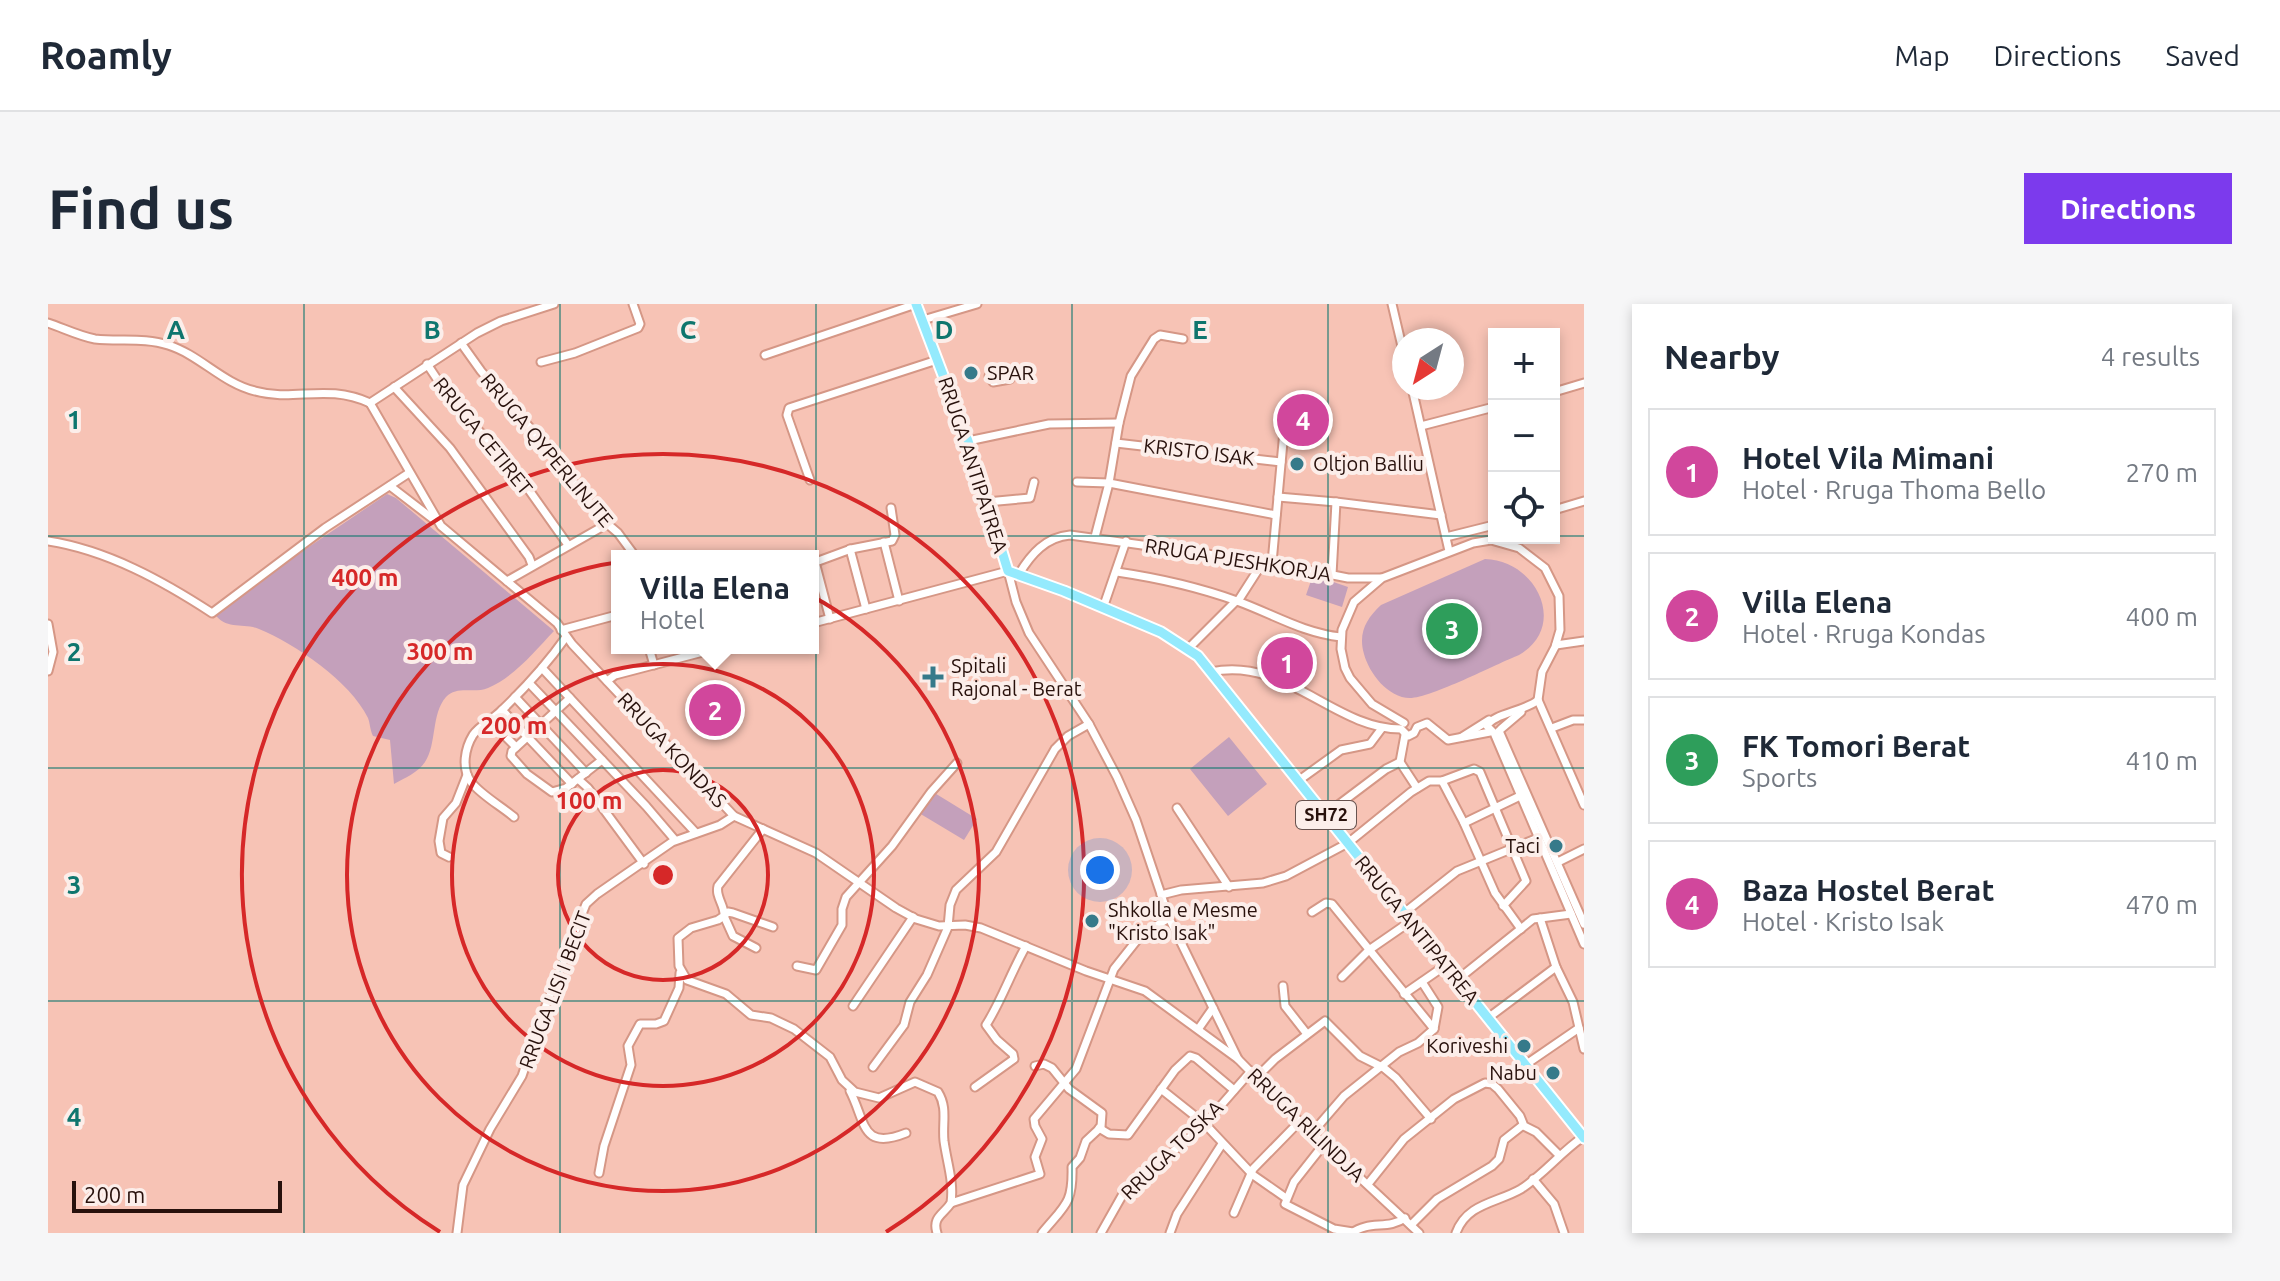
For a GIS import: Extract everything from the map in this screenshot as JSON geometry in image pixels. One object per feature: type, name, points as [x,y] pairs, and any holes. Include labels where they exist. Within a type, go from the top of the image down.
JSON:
[{"type":"main road","name":"RRUGA ANTIPATREA","points":[[916,304],[968,441],[1008,571],[1161,632],[1188,649],[1211,672],[1583,1137]]},
{"type":"street","points":[[48,323],[91,338],[164,343],[254,391],[272,394],[340,393],[370,403],[492,325],[554,304]]},
{"type":"street","points":[[541,362],[575,353],[638,328],[640,324],[633,304]]},
{"type":"street","points":[[765,355],[916,304]]},
{"type":"street","points":[[923,320],[977,304]]},
{"type":"street","points":[[1392,304],[1398,328]]},
{"type":"street","points":[[1095,537],[1131,376],[1154,339],[1160,335],[1183,339]]},
{"type":"street","name":"RRUGA QYPERLINJTE","points":[[461,343],[631,550]]},
{"type":"street","points":[[810,480],[787,415],[789,408],[937,360]]},
{"type":"street","name":"RRUGA CETIRET","points":[[427,364],[457,409],[507,459],[568,545]]},
{"type":"street","points":[[989,376],[993,382],[1010,379]]},
{"type":"street","points":[[1560,390],[1584,383]]},
{"type":"street","points":[[394,387],[459,459],[532,565]]},
{"type":"street","points":[[1415,400],[1449,551]]},
{"type":"street","name":"RRUGA KONDAS","points":[[370,403],[441,526],[563,633],[734,816],[816,853],[913,917],[934,925],[973,926],[1145,991],[1238,1059]]},
{"type":"street","points":[[1188,649],[1237,601],[1267,563],[1276,515],[1286,409]]},
{"type":"street","points":[[1421,426],[1488,409]]},
{"type":"street","points":[[968,441],[1049,424],[1119,423]]},
{"type":"street","name":"KRISTO ISAK","points":[[1116,443],[1281,462]]},
{"type":"street","points":[[48,541],[80,548],[135,569],[212,613],[325,528],[409,473]]},
{"type":"street","points":[[987,502],[1030,498],[1034,482]]},
{"type":"street","points":[[1077,482],[1109,483],[1276,515]]},
{"type":"street","points":[[390,486],[441,526]]},
{"type":"street","points":[[1278,497],[1441,515]]},
{"type":"street","points":[[1560,508],[1584,501]]},
{"type":"street","points":[[1332,575],[1336,502]]},
{"type":"street","points":[[819,560],[850,549],[892,541],[895,536],[891,508]]},
{"type":"street","points":[[507,581],[607,524]]},
{"type":"street","points":[[1446,537],[1488,526]]},
{"type":"street","name":"RRUGA PJESHKORJA","points":[[1019,574],[1031,556],[1051,539],[1070,535],[1126,541],[1332,575],[1382,578]]},
{"type":"street","points":[[1403,729],[1372,704],[1350,678],[1343,659],[1341,637],[1354,602],[1382,578],[1482,540],[1519,548],[1540,562],[1556,587],[1562,613],[1556,645],[1542,672],[1538,700],[1584,805]]},
{"type":"street","points":[[1103,608],[1126,541]]},
{"type":"street","points":[[884,542],[899,601]]},
{"type":"street","points":[[1518,544],[1519,548]]},
{"type":"street","points":[[850,549],[866,609]]},
{"type":"street","points":[[819,622],[1008,571]]},
{"type":"street","name":"RRUGA RILINDJA","points":[[1008,571],[1029,633],[1089,724],[1136,820],[1169,918],[1238,1059],[1419,1233]]},
{"type":"street","points":[[1117,572],[1186,585],[1237,601],[1305,630],[1341,637]]},
{"type":"street","points":[[819,580],[830,619]]},
{"type":"street","points":[[514,817],[472,783],[467,775],[465,760],[470,743],[481,726],[502,710],[542,668],[563,633],[611,617]]},
{"type":"street","points":[[48,624],[53,652],[48,671]]},
{"type":"street","points":[[1556,645],[1584,641]]},
{"type":"street","points":[[651,654],[654,665]]},
{"type":"street","points":[[607,681],[615,675],[684,654]]},
{"type":"street","points":[[542,668],[696,833]]},
{"type":"street","points":[[1211,672],[1236,670],[1280,680],[1353,717],[1382,728],[1403,729]]},
{"type":"street","points":[[529,683],[675,840]]},
{"type":"street","points":[[515,697],[586,773]]},
{"type":"street","points":[[570,698],[516,747],[511,756],[547,790],[557,792],[602,760]]},
{"type":"street","points":[[1417,788],[1400,762],[1403,729],[1410,721],[1417,727],[1427,723],[1448,740],[1457,740],[1496,731],[1538,700]]},
{"type":"street","points":[[1457,740],[1492,719],[1525,708]]},
{"type":"street","points":[[502,710],[575,782],[588,788],[644,864]]},
{"type":"street","points":[[1492,719],[1487,726],[1496,731],[1584,924]]},
{"type":"street","points":[[1492,719],[1501,722],[1496,731],[1520,796],[1584,944]]},
{"type":"street","points":[[1552,728],[1573,720],[1584,720]]},
{"type":"street","points":[[490,721],[516,747]]},
{"type":"street","points":[[873,1067],[904,1025],[910,1002],[927,975],[948,927],[950,905],[956,890],[996,852],[1055,749],[1068,736],[1089,724]]},
{"type":"street","points":[[1298,781],[1341,750],[1370,744],[1382,728]]},
{"type":"street","points":[[1325,815],[1400,762]]},
{"type":"street","points":[[797,966],[816,970],[842,925],[846,897],[860,884],[957,763]]},
{"type":"street","points":[[1161,895],[1276,880],[1348,843],[1429,781],[1442,781],[1474,769],[1480,774],[1526,881],[1503,906]]},
{"type":"street","points":[[449,857],[439,848],[440,831],[443,818],[456,803],[467,775]]},
{"type":"street","points":[[1442,781],[1495,893],[1521,929]]},
{"type":"street","points":[[1464,823],[1520,796]]},
{"type":"street","points":[[1177,808],[1229,887]]},
{"type":"street","name":"RRUGA LISI I BECIT","points":[[457,1233],[463,1185],[490,1129],[522,1076],[583,909],[597,894],[675,840],[720,825],[734,816]]},
{"type":"street","points":[[756,948],[733,936],[717,894],[718,886],[763,829]]},
{"type":"street","points":[[1342,977],[1447,878],[1538,838]]},
{"type":"street","points":[[1558,862],[1584,849]]},
{"type":"street","points":[[1312,912],[1326,903],[1332,904],[1434,1029]]},
{"type":"street","points":[[599,1173],[604,1146],[631,1065],[628,1051],[630,1041],[642,1023],[664,1021],[679,988],[678,938],[691,928],[728,912],[773,927]]},
{"type":"street","points":[[1457,980],[1533,919],[1571,914]]},
{"type":"street","points":[[853,1006],[913,917]]},
{"type":"street","points":[[937,1233],[937,1218],[951,1203],[1040,1174],[1035,1157],[1042,1139],[1033,1122],[1076,1069],[1114,969],[1141,935],[1169,918]]},
{"type":"street","points":[[1540,918],[1556,967],[1573,1002],[1584,1049]]},
{"type":"street","points":[[975,1087],[1014,1059],[1013,1054],[986,1025],[997,1009],[1008,978],[1026,946]]},
{"type":"street","points":[[1404,994],[1446,965]]},
{"type":"street","points":[[1488,1018],[1556,967]]},
{"type":"street","points":[[680,970],[689,982],[726,994],[748,1013],[775,1019],[794,1029],[830,1057],[858,1105],[862,1124],[872,1136],[886,1140],[906,1133]]},
{"type":"street","points":[[1312,1133],[1344,1096],[1399,1052],[1418,1043],[1434,1029],[1438,1007],[1422,982]]},
{"type":"street","points":[[1283,986],[1285,1006],[1307,1034],[1325,1021],[1360,1056],[1396,1078],[1431,1119]]},
{"type":"street","points":[[1199,1028],[1213,1008]]},
{"type":"street","points":[[1525,1065],[1579,1028]]},
{"type":"street","name":"RRUGA TOSKA","points":[[1101,1233],[1123,1194],[1205,1124],[1234,1090],[1307,1034]]},
{"type":"street","points":[[1099,1128],[1109,1134],[1128,1135],[1181,1063],[1193,1056],[1234,1090]]},
{"type":"street","points":[[1035,1066],[1048,1065],[1069,1089],[1102,1113],[1103,1123],[1086,1141],[1080,1158],[1072,1167],[1073,1187],[1069,1198],[1042,1233]]},
{"type":"street","points":[[850,1089],[879,1098],[915,1082],[938,1092],[944,1105],[944,1139],[952,1175],[951,1203]]},
{"type":"street","points":[[1368,1184],[1395,1148],[1454,1099],[1489,1083],[1498,1089],[1520,1116],[1523,1125],[1536,1132],[1559,1155]]},
{"type":"street","points":[[1161,1089],[1205,1124],[1250,1173],[1286,1198]]},
{"type":"street","points":[[1234,1213],[1250,1173],[1300,1121]]},
{"type":"street","points":[[1324,1144],[1294,1182],[1285,1204],[1343,1232],[1352,1233],[1366,1225],[1408,1222],[1437,1199],[1492,1166],[1499,1159],[1504,1140],[1523,1125]]},
{"type":"street","points":[[1456,1233],[1462,1222],[1480,1205],[1522,1189],[1583,1137]]},
{"type":"street","points":[[1170,1233],[1177,1214],[1222,1144]]},
{"type":"street","points":[[1533,1179],[1554,1204],[1564,1233]]},
{"type":"shaded area","points":[[387,494],[396,498],[554,631],[524,663],[498,683],[483,690],[450,693],[438,712],[425,762],[394,784],[390,740],[373,736],[360,704],[335,678],[305,654],[273,636],[253,627],[224,622],[214,613]]},
{"type":"shaded area","points":[[1485,559],[1503,562],[1519,570],[1540,596],[1544,612],[1542,628],[1534,643],[1519,655],[1433,693],[1410,698],[1394,694],[1375,676],[1364,654],[1363,633],[1371,616],[1381,605]]},
{"type":"shaded area","points":[[1313,575],[1348,587],[1342,607],[1306,595]]},
{"type":"shaded area","points":[[1229,737],[1267,784],[1228,816],[1190,769]]},
{"type":"shaded area","points":[[933,792],[977,819],[964,840],[919,813]]},
{"type":"place","name":"SPAR","points":[[971,373]]},
{"type":"place","name":"Baza Hostel Berat","points":[[1303,420]]},
{"type":"place","name":"Oltjon Balliu","points":[[1297,464]]},
{"type":"place","name":"FK Tomori Berat","points":[[1452,629]]},
{"type":"place","name":"Hotel Vila Mimani","points":[[1287,663]]},
{"type":"place","name":"Spitali Rajonal - Berat","points":[[933,677]]},
{"type":"place","name":"Villa Elena","points":[[715,710]]},
{"type":"place","name":"Taci","points":[[1556,846]]},
{"type":"place","name":"Shkolla e Mesme \"Kristo Isak\"","points":[[1092,921]]},
{"type":"place","name":"Koriveshi","points":[[1524,1046]]},
{"type":"place","name":"Nabu","points":[[1553,1073]]}]
